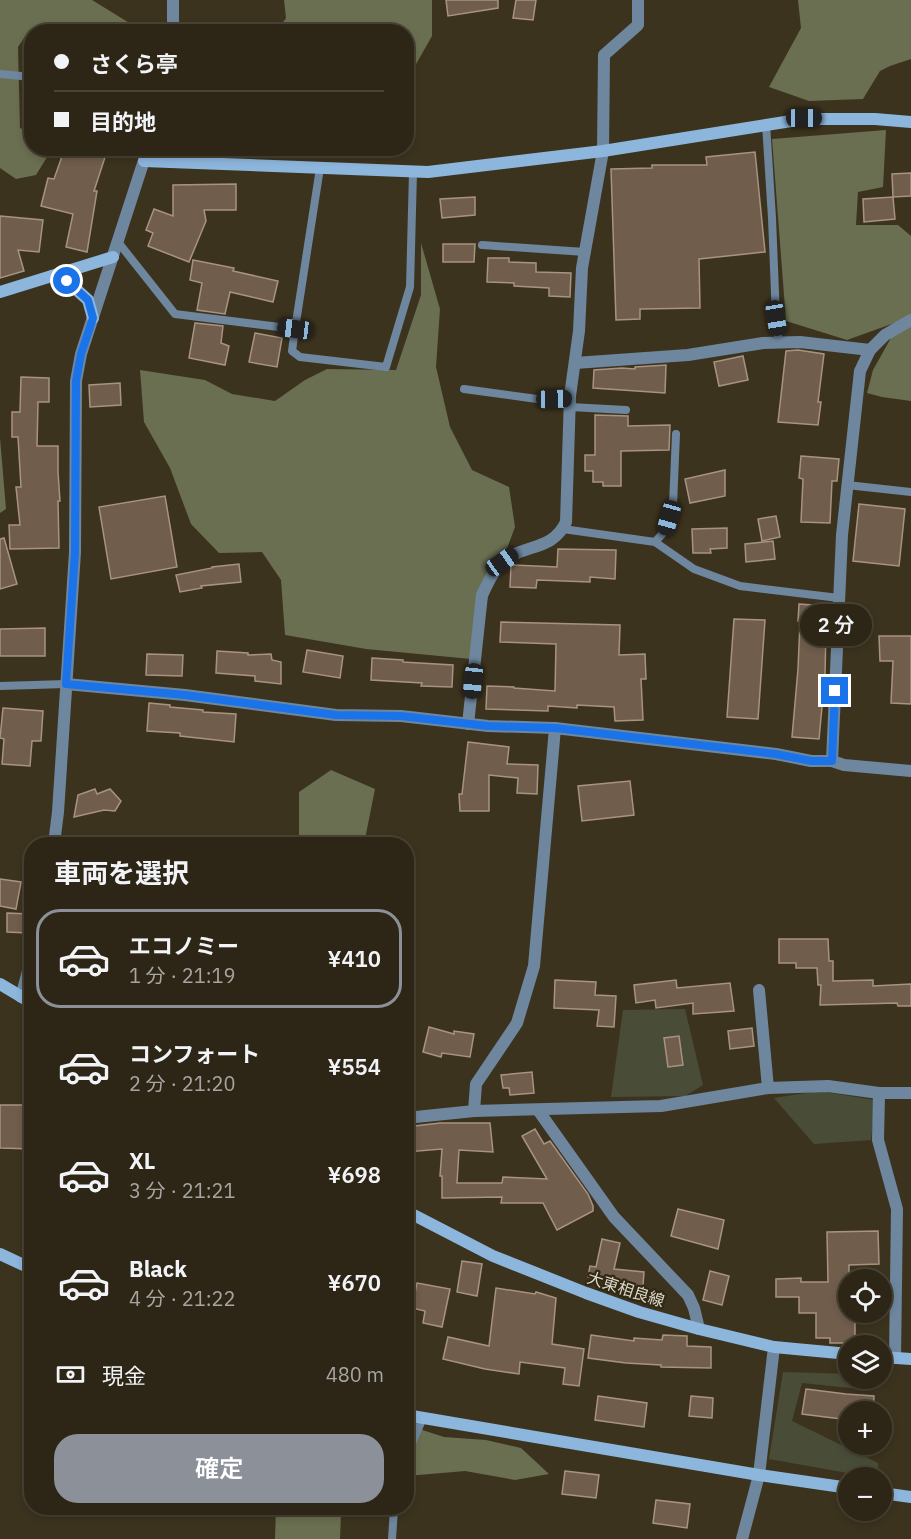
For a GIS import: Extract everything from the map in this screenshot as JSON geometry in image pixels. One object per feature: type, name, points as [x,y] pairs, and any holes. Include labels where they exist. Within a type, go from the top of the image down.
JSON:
[{"type":"street","points":[[173,0],[173,24]]},
{"type":"street","points":[[468,724],[482,595],[491,576],[502,562],[514,554],[552,540],[562,532],[566,522],[570,403],[579,331],[582,268],[603,151],[604,55],[638,25],[638,0]]},
{"type":"street","points":[[159,156],[320,168],[428,172],[603,151],[804,118],[875,118],[911,122]]},
{"type":"street","points":[[55,837],[75,552],[76,381],[81,354],[146,156]]},
{"type":"street","points":[[0,292],[113,256]]},
{"type":"street","points":[[52,276],[67,281],[88,300],[93,318]]},
{"type":"street","points":[[832,761],[842,535],[860,371],[870,350],[885,335],[911,320]]},
{"type":"street","points":[[575,363],[688,355],[763,344],[800,342],[870,350]]},
{"type":"street","points":[[66,684],[185,695],[336,715],[401,716],[488,726],[555,728],[776,754],[811,761],[832,761],[844,765],[911,771]]},
{"type":"street","points":[[474,1111],[476,1084],[517,1023],[534,966],[555,728]]},
{"type":"street","points":[[0,984],[24,999]]},
{"type":"street","points":[[759,990],[768,1088]]},
{"type":"street","points":[[414,1117],[474,1111],[661,1106],[768,1088],[828,1086],[879,1093],[911,1093]]},
{"type":"street","points":[[879,1093],[878,1140],[897,1209],[895,1358]]},
{"type":"street","points":[[538,1110],[614,1217],[687,1295],[694,1308],[699,1329]]},
{"type":"street","name":"大東相良線","points":[[414,1215],[493,1256],[607,1301],[699,1329],[774,1347],[838,1353]]},
{"type":"street","points":[[0,1254],[24,1265]]},
{"type":"street","points":[[742,1539],[759,1475],[774,1347]]},
{"type":"street","points":[[892,1358],[911,1359]]},
{"type":"street","points":[[414,1416],[838,1486]]},
{"type":"street","points":[[892,1494],[911,1497]]},
{"type":"lane","points":[[0,74],[24,76]]},
{"type":"lane","points":[[766,124],[779,343]]},
{"type":"lane","points":[[320,168],[292,351],[300,357],[386,367],[410,287],[413,172]]},
{"type":"lane","points":[[118,242],[176,314],[295,329]]},
{"type":"lane","points":[[482,245],[585,252]]},
{"type":"lane","points":[[464,389],[626,410]]},
{"type":"lane","points":[[655,542],[666,530],[673,505],[676,434]]},
{"type":"lane","points":[[847,485],[911,492]]},
{"type":"lane","points":[[563,528],[655,542],[694,569],[740,586],[839,598]]},
{"type":"lane","points":[[0,686],[66,684]]},
{"type":"lane","points":[[414,1439],[423,1418]]},
{"type":"lane","points":[[392,1539],[394,1515]]},
{"type":"green space","points":[[0,0],[92,0],[131,24],[24,24],[24,38],[18,47],[20,128],[24,130],[24,156],[48,156],[36,175],[16,179],[0,168]]},
{"type":"green space","points":[[284,0],[432,0],[432,36],[414,68],[414,24],[282,24],[286,18]]},
{"type":"green space","points":[[798,0],[911,0],[911,59],[880,71],[863,99],[809,101],[769,87],[801,28]]},
{"type":"green space","points":[[886,130],[883,187],[858,192],[856,225],[898,225],[911,236],[911,317],[847,340],[786,321],[772,139]]},
{"type":"green space","points":[[421,243],[440,309],[436,367],[450,427],[472,470],[509,487],[515,527],[480,617],[471,659],[366,649],[285,635],[281,580],[262,552],[219,553],[191,524],[170,468],[144,422],[140,370],[205,380],[232,394],[275,401],[305,380],[327,369],[396,370],[421,295]]},
{"type":"green space","points":[[911,324],[911,401],[867,393],[873,370],[896,329]]},
{"type":"green space","points":[[0,438],[6,509],[0,513]]},
{"type":"green space","points":[[331,770],[375,789],[365,837],[299,837],[299,792]]},
{"type":"green space","points":[[685,1009],[703,1085],[685,1096],[611,1097],[623,1010]]},
{"type":"green space","points":[[819,1091],[875,1100],[871,1140],[814,1144],[774,1098]]},
{"type":"green space","points":[[783,1372],[838,1374],[838,1387],[802,1383],[792,1421],[838,1443],[838,1455],[862,1455],[878,1463],[878,1467],[838,1467],[838,1471],[769,1459]]},
{"type":"green space","points":[[414,1427],[444,1437],[486,1440],[521,1448],[549,1474],[515,1480],[465,1471],[414,1475]]},
{"type":"green space","points":[[276,1515],[341,1515],[340,1539],[275,1539]]},
{"type":"building","points":[[446,0],[498,0],[498,8],[448,16]]},
{"type":"building","points":[[516,0],[536,0],[533,20],[513,18]]},
{"type":"building","points":[[755,152],[765,252],[699,259],[700,308],[640,309],[640,319],[616,320],[611,169],[652,168],[652,165],[707,165],[706,157]]},
{"type":"building","points":[[62,156],[105,156],[94,191],[97,191],[87,252],[66,247],[73,214],[41,206],[48,178],[54,179]]},
{"type":"building","points":[[911,173],[911,196],[893,197],[892,174]]},
{"type":"building","points":[[236,184],[236,210],[204,210],[206,221],[189,262],[148,246],[153,233],[146,230],[154,209],[173,216],[173,185]]},
{"type":"building","points":[[475,197],[475,215],[442,218],[440,199]]},
{"type":"building","points":[[893,197],[895,219],[864,222],[863,199]]},
{"type":"building","points":[[0,216],[43,220],[39,252],[18,250],[24,271],[0,278]]},
{"type":"building","points":[[443,244],[475,244],[474,262],[443,262]]},
{"type":"building","points":[[488,258],[509,258],[509,262],[536,263],[536,272],[571,273],[570,297],[549,296],[549,288],[487,282]]},
{"type":"building","points":[[193,260],[234,268],[233,271],[278,281],[273,302],[230,292],[225,314],[197,310],[202,283],[190,280]]},
{"type":"building","points":[[195,323],[223,326],[221,343],[229,346],[225,365],[189,358]]},
{"type":"building","points":[[255,333],[282,338],[277,367],[249,362]]},
{"type":"building","points":[[798,350],[824,354],[818,402],[821,402],[818,425],[778,422],[786,351]]},
{"type":"building","points":[[743,356],[748,380],[719,386],[714,362]]},
{"type":"building","points":[[666,365],[665,393],[593,388],[594,370],[635,369],[635,367]]},
{"type":"building","points":[[21,377],[49,378],[49,402],[38,402],[37,446],[58,446],[59,548],[10,549],[9,525],[20,525],[16,487],[21,487],[18,437],[12,437],[12,412],[20,412]]},
{"type":"building","points":[[120,383],[121,405],[90,407],[89,385]]},
{"type":"building","points":[[595,415],[628,416],[628,426],[670,425],[669,450],[621,451],[621,486],[603,486],[603,482],[593,482],[593,471],[585,471],[585,455],[595,455]]},
{"type":"building","points":[[801,456],[839,459],[837,481],[832,481],[830,523],[801,522],[803,479],[799,478]]},
{"type":"building","points":[[725,470],[725,496],[690,503],[685,479]]},
{"type":"building","points":[[165,496],[177,567],[111,579],[99,507]]},
{"type":"building","points":[[859,504],[905,509],[899,566],[853,561]]},
{"type":"building","points":[[776,516],[780,537],[762,541],[758,519]]},
{"type":"building","points":[[727,528],[727,548],[710,549],[711,553],[693,553],[692,529]]},
{"type":"building","points":[[4,538],[17,584],[0,589],[0,539]]},
{"type":"building","points":[[773,541],[775,559],[746,562],[745,544]]},
{"type":"building","points":[[558,549],[616,550],[615,579],[590,577],[590,582],[537,580],[536,588],[510,587],[511,566],[557,567]]},
{"type":"building","points":[[239,564],[241,582],[201,586],[202,588],[180,592],[176,575]]},
{"type":"building","points":[[799,604],[826,606],[825,675],[819,739],[792,737],[798,669]]},
{"type":"building","points":[[734,619],[765,620],[758,719],[727,717]]},
{"type":"building","points":[[501,622],[620,625],[619,655],[645,654],[646,679],[641,679],[643,720],[615,721],[614,707],[548,706],[548,711],[486,709],[487,686],[555,691],[556,644],[500,642]]},
{"type":"building","points":[[45,628],[45,656],[0,656],[0,629]]},
{"type":"building","points":[[879,636],[911,636],[911,704],[891,703],[893,661],[880,661]]},
{"type":"building","points":[[307,650],[343,656],[340,678],[303,672]]},
{"type":"building","points":[[217,651],[248,653],[248,655],[271,654],[272,660],[281,662],[281,684],[255,681],[255,676],[216,673]]},
{"type":"building","points":[[147,654],[183,655],[182,676],[146,675]]},
{"type":"building","points":[[372,658],[453,665],[452,687],[371,680]]},
{"type":"building","points":[[149,703],[203,710],[203,712],[236,714],[234,742],[180,736],[180,733],[147,731]]},
{"type":"building","points":[[3,708],[43,711],[41,741],[32,741],[30,766],[2,764],[4,739],[0,738]]},
{"type":"building","points":[[468,742],[509,747],[507,764],[538,765],[537,794],[517,793],[518,778],[489,775],[489,811],[460,811],[459,794],[462,794]]},
{"type":"building","points":[[630,781],[634,815],[582,821],[578,786]]},
{"type":"building","points":[[95,789],[97,794],[110,789],[121,801],[115,811],[104,810],[74,817],[78,795]]},
{"type":"building","points":[[0,879],[21,882],[16,909],[0,906]]},
{"type":"building","points":[[7,913],[24,914],[24,933],[7,932]]},
{"type":"building","points":[[779,939],[828,939],[829,961],[833,961],[833,981],[873,980],[873,986],[911,984],[911,1006],[898,1006],[897,1003],[820,1005],[821,985],[818,985],[817,968],[796,968],[796,963],[779,963]]},
{"type":"building","points":[[555,980],[596,982],[595,995],[616,996],[614,1027],[597,1026],[599,1010],[554,1008]]},
{"type":"building","points":[[676,980],[677,988],[730,983],[734,1011],[693,1014],[693,1003],[656,1008],[655,1000],[636,1003],[634,985]]},
{"type":"building","points":[[429,1027],[454,1034],[454,1031],[474,1034],[470,1057],[442,1053],[441,1057],[423,1052]]},
{"type":"building","points":[[752,1028],[754,1046],[730,1049],[728,1031]]},
{"type":"building","points":[[679,1036],[683,1065],[668,1067],[664,1038]]},
{"type":"building","points":[[532,1072],[534,1093],[510,1095],[509,1088],[503,1088],[501,1075]]},
{"type":"building","points":[[0,1105],[24,1105],[24,1149],[0,1148]]},
{"type":"building","points":[[440,1123],[490,1123],[493,1152],[459,1150],[457,1183],[502,1183],[503,1177],[547,1179],[522,1136],[535,1129],[544,1144],[550,1141],[588,1194],[593,1211],[557,1230],[543,1203],[501,1203],[502,1197],[442,1198],[442,1176],[440,1176],[442,1149],[414,1151],[414,1126]]},
{"type":"building","points":[[678,1209],[724,1220],[718,1249],[671,1236]]},
{"type":"building","points":[[878,1231],[879,1264],[849,1265],[849,1269],[838,1269],[838,1323],[855,1323],[855,1335],[838,1335],[838,1343],[830,1343],[830,1338],[816,1338],[816,1313],[799,1313],[799,1297],[776,1297],[776,1279],[801,1278],[801,1282],[828,1282],[827,1232]]},
{"type":"building","points":[[602,1239],[620,1243],[614,1269],[644,1272],[642,1297],[621,1295],[622,1283],[588,1277],[590,1266],[596,1267]]},
{"type":"building","points":[[462,1261],[482,1264],[477,1296],[457,1292]]},
{"type":"building","points":[[710,1271],[729,1276],[722,1305],[703,1300]]},
{"type":"building","points":[[417,1283],[450,1289],[442,1327],[423,1323],[425,1311],[414,1308]]},
{"type":"building","points":[[496,1288],[535,1294],[536,1292],[556,1298],[552,1344],[584,1349],[579,1386],[563,1384],[565,1368],[520,1362],[519,1374],[443,1359],[448,1337],[489,1346]]},
{"type":"building","points":[[591,1335],[634,1341],[634,1338],[662,1340],[663,1335],[687,1336],[687,1346],[711,1347],[711,1368],[661,1367],[661,1365],[588,1358]]},
{"type":"building","points":[[806,1389],[874,1396],[874,1401],[838,1401],[838,1419],[802,1414]]},
{"type":"building","points":[[598,1396],[647,1403],[644,1427],[595,1420]]},
{"type":"building","points":[[691,1396],[713,1398],[712,1418],[689,1416]]},
{"type":"building","points":[[565,1471],[599,1475],[596,1498],[562,1494]]},
{"type":"building","points":[[656,1500],[690,1504],[687,1528],[653,1523]]},
{"type":"route","points":[[67,281],[88,300],[93,318],[81,354],[76,381],[75,552],[66,684],[185,695],[336,715],[401,716],[488,726],[555,728],[776,754],[811,761],[832,761],[835,691]]}]
